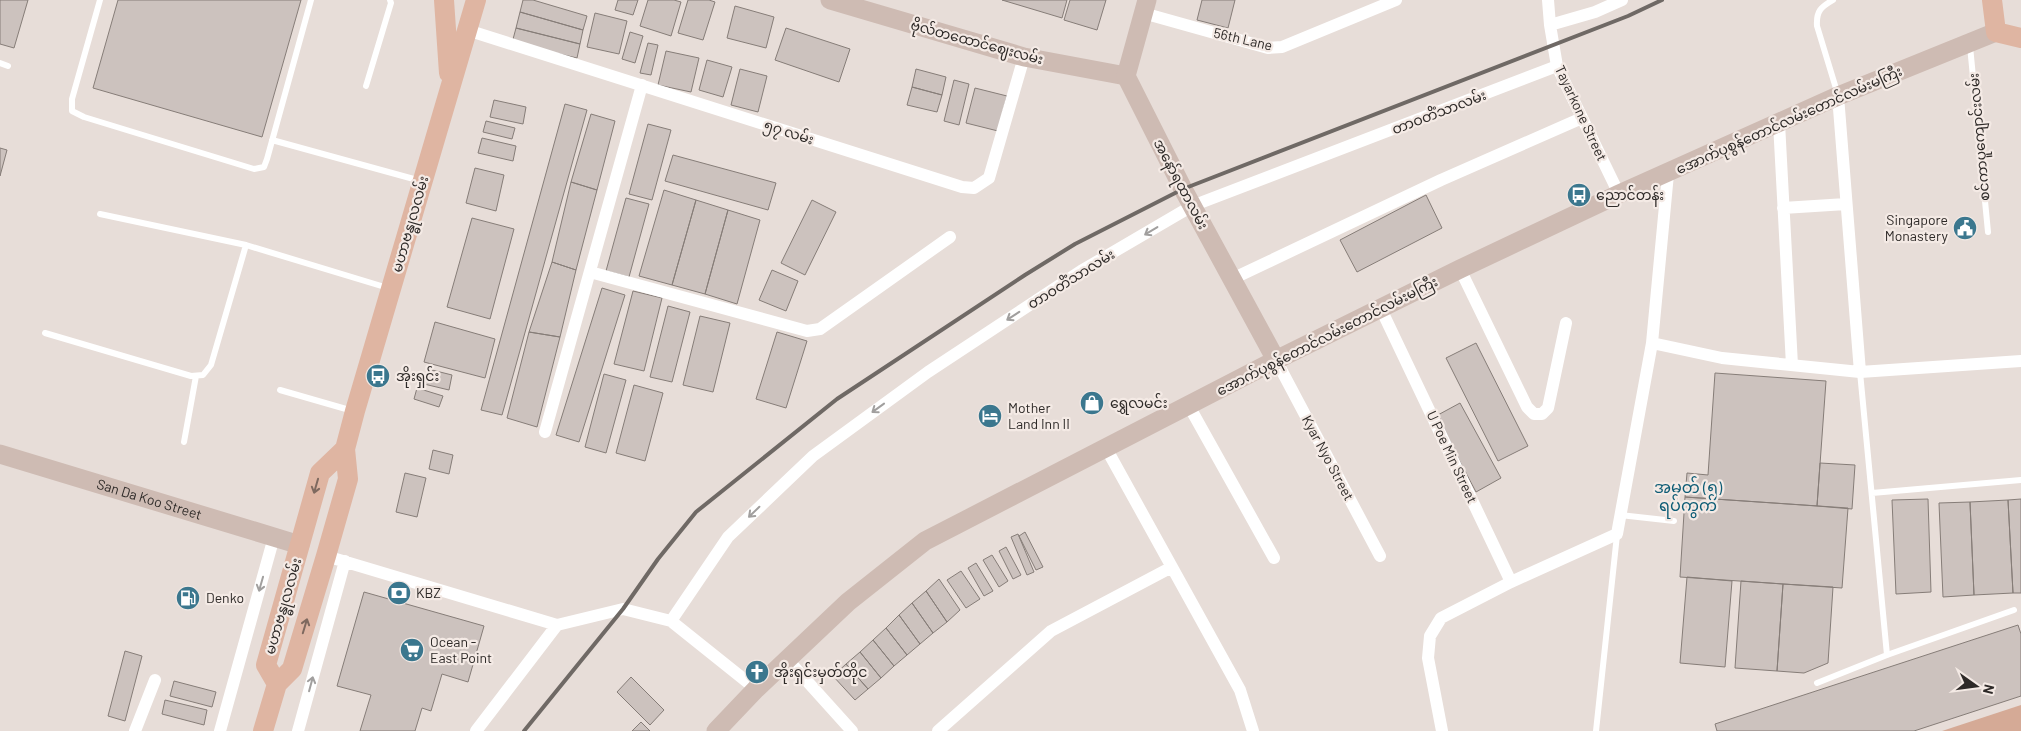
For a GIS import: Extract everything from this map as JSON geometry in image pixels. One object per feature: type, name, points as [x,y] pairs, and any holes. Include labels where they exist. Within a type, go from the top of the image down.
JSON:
[{"type":"main road","points":[[444,0],[450,85]]},
{"type":"main road","name":"မဟာဗန္ဓုလလမ်း","points":[[263,731],[277,684],[292,669],[335,558],[348,479],[345,449],[476,0]]},
{"type":"main road","name":"ဗိုလ်တထောင်ဈေးလမ်း","points":[[830,0],[1024,57],[1126,76]]},
{"type":"main road","points":[[1992,0],[1996,32],[2021,38]]},
{"type":"main road","points":[[1126,76],[1145,6]]},
{"type":"main road","name":"အောက်ပုစွန်တောင်လမ်းတောင်လမ်းမကြီး","points":[[716,731],[848,602],[925,541],[1276,360],[1460,269],[1619,194],[1668,174],[1838,96],[1996,32]]},
{"type":"main road","name":"အနော်ရထာလမ်း","points":[[1126,76],[1192,206],[1276,360]]},
{"type":"main road","name":"မဟာဗန္ဓုလလမ်း","points":[[277,684],[266,665],[320,473],[345,449]]},
{"type":"main road","name":"San Da Koo Street","points":[[1,457],[300,545]]},
{"type":"street","name":"56th Lane","points":[[1145,6],[1268,48],[1282,47],[1396,0]]},
{"type":"street","name":"Tayarkone Street","points":[[1548,0],[1550,26],[1557,66],[1619,194]]},
{"type":"street","points":[[1550,26],[1595,12],[1622,0]]},
{"type":"street","name":"၅၇ လမ်း","points":[[466,30],[962,187],[974,188],[988,178],[1024,57]]},
{"type":"street","name":"တာဝတိံသာလမ်း","points":[[671,621],[728,537],[813,456],[928,372],[1081,272],[1192,206],[1557,66]]},
{"type":"street","points":[[545,432],[642,85]]},
{"type":"street","points":[[1838,96],[1860,372]]},
{"type":"street","points":[[1232,279],[1441,180],[1582,118]]},
{"type":"street","points":[[1780,123],[1792,365]]},
{"type":"street","points":[[1442,731],[1428,658],[1430,636],[1441,618],[1511,582],[1617,534],[1652,343],[1668,174]]},
{"type":"street","points":[[1783,208],[1846,204]]},
{"type":"street","points":[[590,272],[807,331],[820,328],[950,237]]},
{"type":"street","points":[[1460,269],[1527,407],[1534,414],[1542,414],[1548,408],[1566,323]]},
{"type":"street","name":"U Poe Min Street","points":[[1381,309],[1511,582]]},
{"type":"street","points":[[1652,343],[1722,358],[1860,372],[2021,361]]},
{"type":"street","name":"Kyar Nyo Street","points":[[1276,360],[1380,556]]},
{"type":"street","points":[[1189,406],[1274,558]]},
{"type":"street","points":[[1106,448],[1240,690],[1253,731]]},
{"type":"street","points":[[220,731],[274,537]]},
{"type":"street","points":[[298,731],[335,558],[556,626],[623,609],[671,621],[756,690]]},
{"type":"street","points":[[938,731],[1051,632],[1172,567]]},
{"type":"street","points":[[476,731],[556,626]]},
{"type":"street","points":[[788,660],[852,731]]},
{"type":"street","points":[[135,731],[155,680]]},
{"type":"lane","points":[[100,0],[72,99],[72,111],[84,117],[254,169],[264,167],[311,0]]},
{"type":"lane","points":[[366,86],[391,3],[390,0]]},
{"type":"lane","points":[[1833,0],[1820,8],[1816,16],[1817,26],[1838,96]]},
{"type":"lane","name":"စင်ကာပူကျောင်းလမ်း","points":[[1969,42],[1988,232]]},
{"type":"lane","points":[[0,64],[8,66]]},
{"type":"lane","points":[[272,140],[423,181]]},
{"type":"lane","points":[[100,214],[246,245],[392,289]]},
{"type":"lane","points":[[45,333],[191,376],[203,375],[211,365],[246,245]]},
{"type":"lane","points":[[1860,372],[1887,655]]},
{"type":"lane","points":[[184,442],[196,376]]},
{"type":"lane","points":[[280,390],[355,411]]},
{"type":"lane","points":[[1872,492],[2021,480]]},
{"type":"lane","points":[[1620,515],[1674,521]]},
{"type":"lane","points":[[1596,731],[1617,534]]},
{"type":"lane","points":[[1817,683],[1887,655],[2014,610]]},
{"type":"shaded area","points":[[2021,705],[2021,731],[1942,731]]},
{"type":"building","points":[[0,0],[28,0],[14,48],[0,44]]},
{"type":"building","points":[[118,0],[301,0],[262,137],[93,88]]},
{"type":"building","points":[[523,0],[533,0],[587,16],[583,30],[520,12]]},
{"type":"building","points":[[618,0],[638,0],[633,15],[615,10]]},
{"type":"building","points":[[648,0],[674,0],[681,2],[671,36],[640,26]]},
{"type":"building","points":[[688,0],[709,0],[715,2],[703,40],[678,33]]},
{"type":"building","points":[[1002,0],[1067,0],[1062,18]]},
{"type":"building","points":[[1070,0],[1106,0],[1097,30],[1064,20]]},
{"type":"building","points":[[1202,0],[1235,0],[1228,28],[1197,20]]},
{"type":"building","points":[[735,6],[774,17],[766,48],[727,38]]},
{"type":"building","points":[[520,12],[583,30],[580,44],[516,28]]},
{"type":"building","points":[[595,13],[627,21],[619,54],[587,47]]},
{"type":"building","points":[[516,28],[580,44],[577,58],[512,43]]},
{"type":"building","points":[[786,28],[850,49],[839,82],[775,60]]},
{"type":"building","points":[[630,32],[643,36],[635,63],[622,59]]},
{"type":"building","points":[[648,43],[658,45],[651,75],[640,73]]},
{"type":"building","points":[[666,51],[699,58],[691,92],[658,85]]},
{"type":"building","points":[[707,60],[732,67],[723,97],[699,90]]},
{"type":"building","points":[[740,69],[767,76],[758,112],[731,105]]},
{"type":"building","points":[[916,69],[946,77],[942,95],[912,87]]},
{"type":"building","points":[[954,80],[969,84],[959,125],[944,121]]},
{"type":"building","points":[[912,87],[942,95],[937,112],[907,105]]},
{"type":"building","points":[[975,88],[1007,96],[998,131],[966,123]]},
{"type":"building","points":[[494,100],[526,107],[523,124],[490,117]]},
{"type":"building","points":[[565,104],[587,110],[502,415],[481,410]]},
{"type":"building","points":[[591,114],[615,121],[597,190],[571,182]]},
{"type":"building","points":[[486,121],[515,128],[512,139],[483,132]]},
{"type":"building","points":[[648,124],[671,130],[652,200],[629,194]]},
{"type":"building","points":[[482,138],[516,146],[513,161],[478,153]]},
{"type":"building","points":[[0,148],[7,150],[0,176]]},
{"type":"building","points":[[673,155],[776,183],[768,210],[665,181]]},
{"type":"building","points":[[475,168],[504,175],[496,211],[466,203]]},
{"type":"building","points":[[571,182],[597,190],[576,270],[552,262]]},
{"type":"building","points":[[664,190],[696,200],[672,285],[639,276]]},
{"type":"building","points":[[1426,195],[1442,228],[1357,272],[1340,240]]},
{"type":"building","points":[[626,198],[649,204],[629,277],[606,271]]},
{"type":"building","points":[[696,200],[728,210],[705,294],[672,285]]},
{"type":"building","points":[[812,200],[836,212],[805,275],[781,263]]},
{"type":"building","points":[[728,210],[760,220],[737,304],[705,294]]},
{"type":"building","points":[[472,218],[514,229],[490,319],[447,307]]},
{"type":"building","points":[[552,262],[576,270],[560,337],[529,332]]},
{"type":"building","points":[[772,270],[798,281],[786,311],[759,300]]},
{"type":"building","points":[[602,288],[625,295],[579,442],[556,435]]},
{"type":"building","points":[[633,291],[662,298],[644,371],[614,364]]},
{"type":"building","points":[[668,306],[690,312],[672,382],[650,377]]},
{"type":"building","points":[[700,316],[730,323],[713,392],[683,385]]},
{"type":"building","points":[[435,322],[495,339],[485,378],[424,362]]},
{"type":"building","points":[[529,332],[560,337],[537,427],[507,418]]},
{"type":"building","points":[[777,332],[807,341],[786,408],[756,399]]},
{"type":"building","points":[[1476,343],[1528,446],[1498,461],[1446,358]]},
{"type":"building","points":[[428,369],[452,375],[449,390],[424,384]]},
{"type":"building","points":[[1715,373],[1826,381],[1817,506],[1685,497],[1687,473],[1708,475]]},
{"type":"building","points":[[604,374],[626,380],[606,453],[585,447]]},
{"type":"building","points":[[634,385],[663,393],[645,461],[616,453]]},
{"type":"building","points":[[417,388],[443,396],[439,407],[414,399]]},
{"type":"building","points":[[1460,403],[1501,478],[1476,492],[1436,416]]},
{"type":"building","points":[[433,450],[453,455],[449,474],[429,469]]},
{"type":"building","points":[[1820,463],[1855,465],[1852,509],[1817,506]]},
{"type":"building","points":[[405,473],[426,478],[417,517],[396,512]]},
{"type":"building","points":[[1685,497],[1848,508],[1842,588],[1680,577]]},
{"type":"building","points":[[1928,499],[1931,592],[1896,594],[1892,500]]},
{"type":"building","points":[[2021,499],[2021,593],[2013,593],[2008,500]]},
{"type":"building","points":[[2008,500],[2013,593],[1974,595],[1970,502]]},
{"type":"building","points":[[1970,502],[1974,595],[1943,597],[1939,503]]},
{"type":"building","points":[[1025,532],[1043,567],[1036,570],[1019,536]]},
{"type":"building","points":[[1018,534],[1034,572],[1027,575],[1011,537]]},
{"type":"building","points":[[1006,547],[1021,575],[1013,579],[999,551]]},
{"type":"building","points":[[992,555],[1008,581],[999,587],[983,560]]},
{"type":"building","points":[[976,563],[993,591],[984,596],[968,568]]},
{"type":"building","points":[[961,571],[980,599],[966,608],[947,580]]},
{"type":"building","points":[[1687,577],[1732,581],[1725,667],[1680,663]]},
{"type":"building","points":[[939,579],[960,610],[947,622],[926,591]]},
{"type":"building","points":[[1741,581],[1783,584],[1777,671],[1735,668]]},
{"type":"building","points":[[1783,584],[1833,587],[1828,663],[1804,673],[1777,671]]},
{"type":"building","points":[[926,591],[947,622],[933,633],[912,603]]},
{"type":"building","name":"Ocean - East Point","points":[[364,592],[484,626],[468,682],[442,674],[431,711],[422,708],[415,731],[360,731],[371,695],[337,686]]},
{"type":"building","points":[[912,603],[933,633],[920,644],[899,615]]},
{"type":"building","points":[[899,615],[920,644],[907,655],[886,628]]},
{"type":"building","points":[[2018,625],[2021,634],[2021,696],[1914,731],[1717,731],[1715,724]]},
{"type":"building","points":[[886,628],[907,655],[894,666],[873,640]]},
{"type":"building","points":[[873,640],[894,666],[881,678],[860,652]]},
{"type":"building","points":[[125,651],[142,656],[125,721],[108,716]]},
{"type":"building","points":[[860,652],[881,678],[868,689],[846,664]]},
{"type":"building","points":[[846,664],[868,689],[855,700],[833,676]]},
{"type":"building","points":[[631,677],[664,710],[650,725],[617,692]]},
{"type":"building","points":[[174,681],[216,692],[212,707],[170,696]]},
{"type":"building","points":[[165,700],[207,710],[204,725],[162,714]]},
{"type":"building","points":[[641,722],[650,731],[632,731]]},
{"type":"railway","points":[[524,731],[623,609],[658,559],[696,512],[837,399],[1025,275],[1075,244],[1183,189],[1628,16],[1662,0]]},
{"type":"place","name":"ညောင်တန်း","points":[[1579,195]]},
{"type":"place","name":"Singapore Monastery","points":[[1965,228]]},
{"type":"place","name":"အိုးရှင်း","points":[[378,376]]},
{"type":"place","name":"ရွှေလမင်း","points":[[1092,403]]},
{"type":"place","name":"Mother Land Inn II","points":[[990,416]]},
{"type":"place","name":"KBZ","points":[[399,593]]},
{"type":"place","name":"Denko","points":[[188,598]]},
{"type":"place","name":"Ocean - East Point","points":[[412,650]]},
{"type":"place","name":"အိုးရှင်းမှတ်တိုင","points":[[757,672]]},
{"type":"district","name":"အမှတ် (၅) ရပ်ကွက်","points":[[1688,496]]}]
